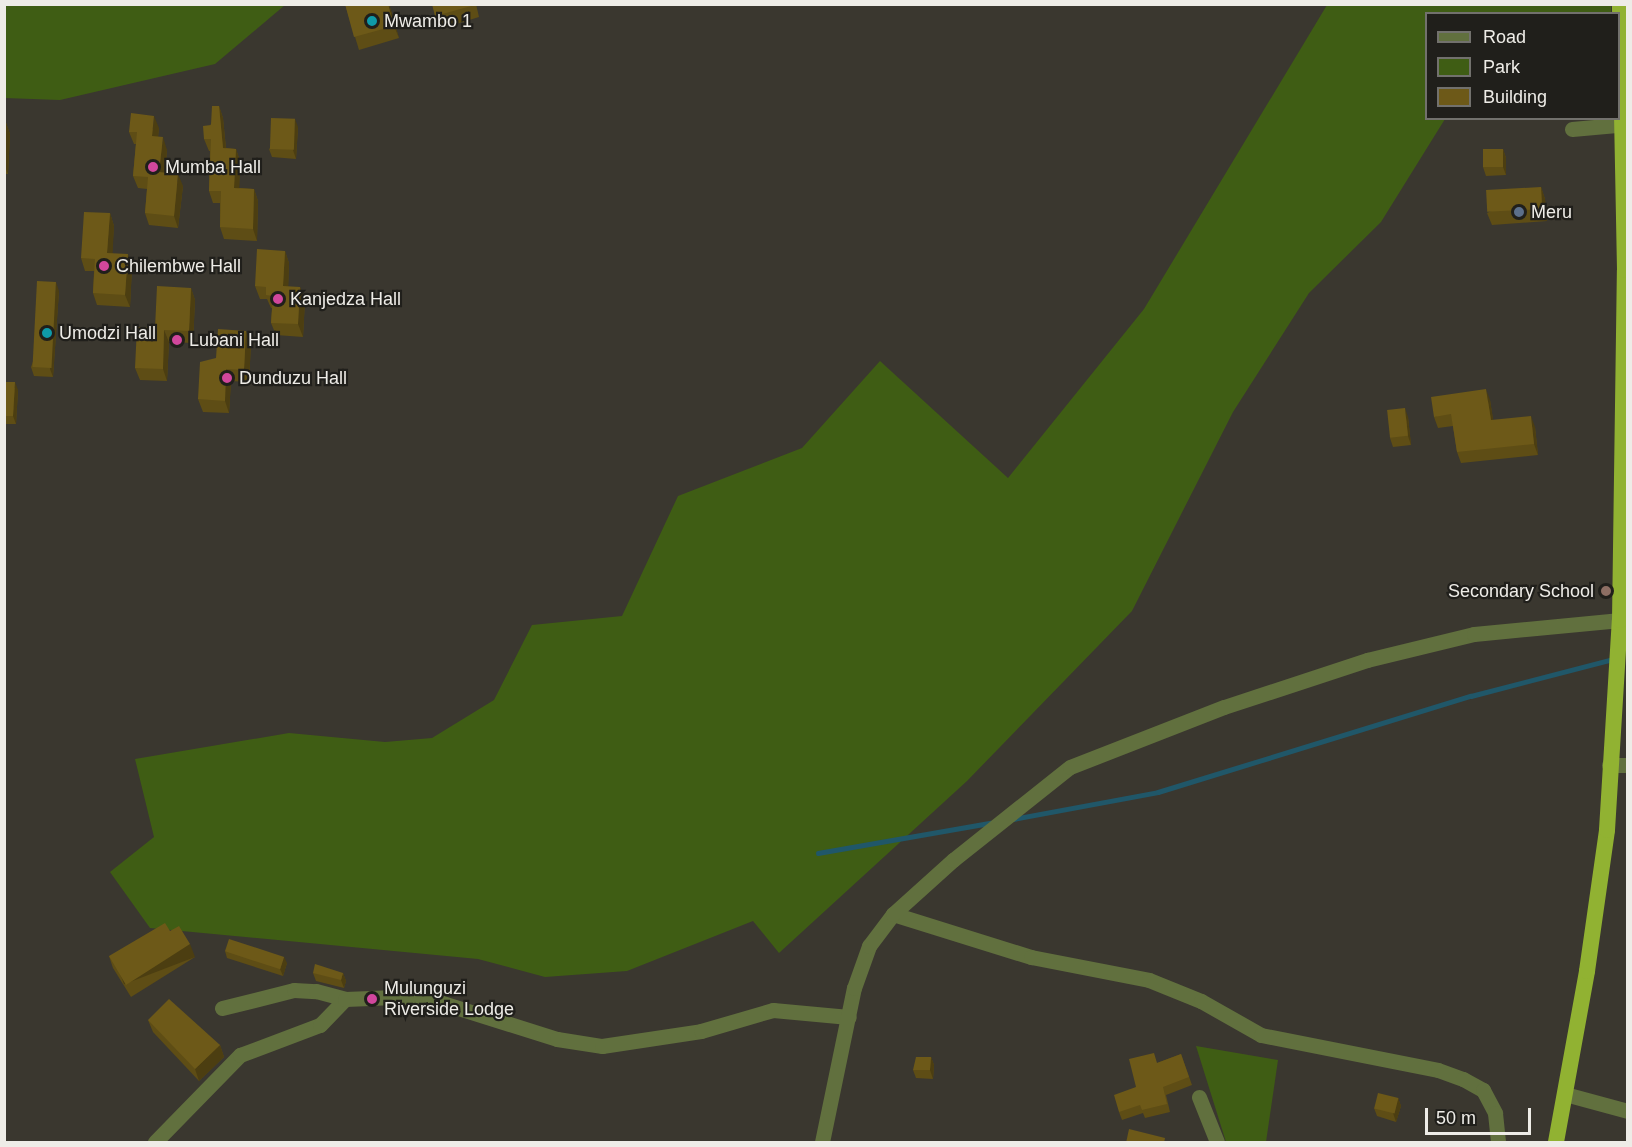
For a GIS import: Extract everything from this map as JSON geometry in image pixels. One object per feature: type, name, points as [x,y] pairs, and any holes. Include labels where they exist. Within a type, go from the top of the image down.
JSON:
[{"type":"highway","points":[[1556,1143],[1607,830],[1609,765],[1623,594],[1625,270],[1620,4]]},
{"type":"street","points":[[1572,129],[1624,124]]},
{"type":"street","points":[[822,1143],[854,988],[869,946],[893,914],[1046,784],[1091,756],[1224,707],[1367,660],[1474,634],[1620,620]]},
{"type":"street","points":[[1609,765],[1628,765]]},
{"type":"street","points":[[893,914],[1030,957],[1149,980],[1201,1001],[1261,1035],[1438,1070],[1463,1079],[1483,1090],[1495,1113],[1498,1143]]},
{"type":"street","points":[[222,1008],[294,990],[316,991],[345,999],[420,996],[557,1039],[602,1046],[701,1031],[773,1010],[849,1017]]},
{"type":"street","points":[[155,1143],[240,1056],[320,1025],[345,999]]},
{"type":"street","points":[[1565,1094],[1628,1111]]},
{"type":"street","points":[[1199,1097],[1217,1143]]},
{"type":"green space","points":[[5,4],[285,5],[215,64],[60,100],[5,98]]},
{"type":"green space","points":[[1327,5],[1611,5],[1611,12],[1425,12],[1425,120],[1444,120],[1381,222],[1309,293],[1233,412],[1132,611],[967,781],[779,953],[753,921],[627,971],[545,977],[478,959],[150,928],[110,872],[154,837],[135,759],[289,733],[385,742],[432,738],[494,700],[532,625],[622,616],[678,496],[802,448],[880,361],[1008,478],[1144,309]]},
{"type":"green space","points":[[1196,1046],[1278,1060],[1266,1142],[1226,1142]]},
{"type":"building","name":"Mwambo 1","points":[[345,4],[388,4],[394,26],[354,37]]},
{"type":"building","points":[[432,4],[475,4],[475,5],[435,16]]},
{"type":"building","points":[[212,106],[219,106],[223,148],[236,149],[234,188],[254,189],[253,229],[220,227],[221,191],[209,191],[211,139],[204,139],[203,126],[211,125]]},
{"type":"building","name":"Mumba Hall","points":[[131,113],[154,116],[152,136],[163,137],[159,172],[178,174],[174,216],[145,213],[148,177],[133,176],[137,132],[129,132]]},
{"type":"building","points":[[271,118],[295,119],[294,150],[270,149]]},
{"type":"building","points":[[1483,149],[1503,149],[1503,167],[1483,167]]},
{"type":"building","points":[[1541,187],[1542,209],[1487,212],[1486,190]]},
{"type":"building","name":"Chilembwe Hall","points":[[84,212],[110,213],[107,253],[128,254],[125,295],[93,293],[95,259],[81,258]]},
{"type":"building","name":"Kanjedza Hall","points":[[257,249],[285,251],[283,286],[300,287],[298,324],[271,323],[273,296],[266,295],[266,287],[255,286]]},
{"type":"building","name":"Umodzi Hall","points":[[37,281],[56,282],[51,368],[32,367]]},
{"type":"building","name":"Lubani Hall","points":[[157,286],[191,288],[189,331],[164,330],[163,369],[135,368],[137,327],[155,328]]},
{"type":"building","points":[[218,329],[246,331],[244,370],[226,369],[225,401],[198,399],[200,362],[216,358]]},
{"type":"building","points":[[4,382],[15,382],[13,416],[4,416]]},
{"type":"building","points":[[1486,389],[1491,420],[1531,416],[1534,444],[1457,452],[1451,414],[1434,417],[1431,397]]},
{"type":"building","points":[[1405,408],[1408,436],[1390,438],[1387,410]]},
{"type":"building","points":[[165,923],[170,931],[179,926],[190,944],[126,985],[109,956]]},
{"type":"building","points":[[229,939],[284,957],[280,969],[225,951]]},
{"type":"building","points":[[315,964],[343,973],[341,980],[313,973]]},
{"type":"building","points":[[169,999],[220,1045],[195,1069],[148,1020]]},
{"type":"building","points":[[1154,1053],[1157,1063],[1181,1054],[1189,1077],[1163,1087],[1167,1104],[1142,1110],[1140,1105],[1119,1112],[1114,1095],[1136,1087],[1129,1059]]},
{"type":"building","points":[[916,1057],[931,1057],[930,1070],[913,1070]]},
{"type":"building","points":[[1378,1093],[1398,1098],[1395,1114],[1374,1109]]},
{"type":"building","points":[[1129,1129],[1165,1138],[1164,1143],[1126,1143]]},
{"type":"waterway","points":[[1013,819],[1158,792],[1471,696],[1613,659]]},
{"type":"waterway","points":[[818,853],[990,823]]},
{"type":"place","name":"Mwambo 1","points":[[372,21]]},
{"type":"place","name":"Mumba Hall","points":[[153,167]]},
{"type":"place","name":"Meru","points":[[1519,212]]},
{"type":"place","name":"Chilembwe Hall","points":[[104,266]]},
{"type":"place","name":"Kanjedza Hall","points":[[278,299]]},
{"type":"place","name":"Umodzi Hall","points":[[47,333]]},
{"type":"place","name":"Lubani Hall","points":[[177,340]]},
{"type":"place","name":"Dunduzu Hall","points":[[227,378]]},
{"type":"place","name":"Secondary School","points":[[1606,591]]},
{"type":"place","name":"Mulunguzi Riverside Lodge","points":[[372,999]]}]
